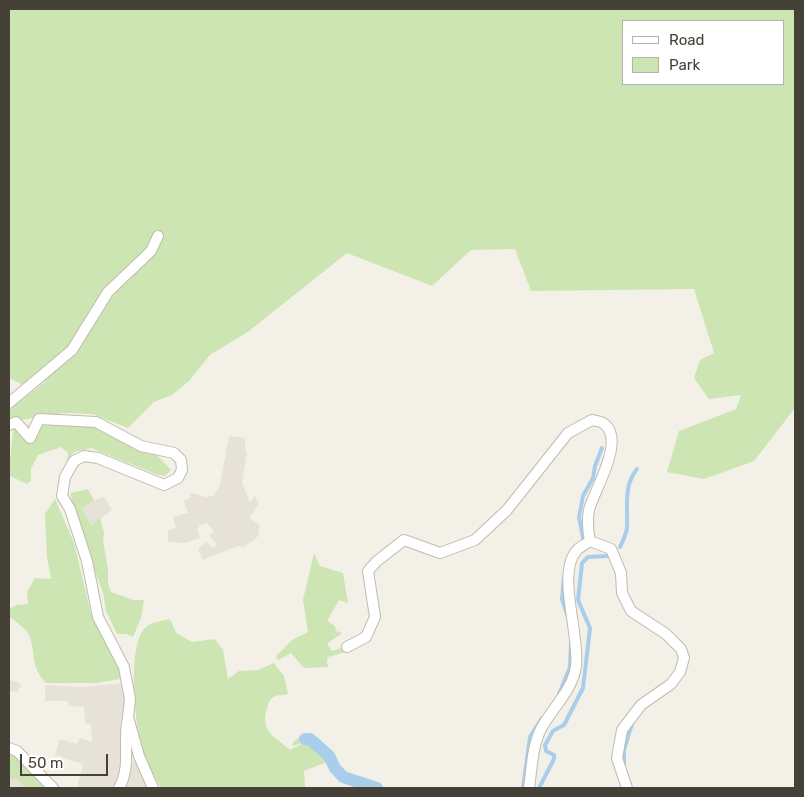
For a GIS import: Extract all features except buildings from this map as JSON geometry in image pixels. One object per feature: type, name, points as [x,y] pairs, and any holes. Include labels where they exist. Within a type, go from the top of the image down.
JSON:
[{"type":"street","points":[[9,403],[72,350],[108,292],[151,251],[158,236]]},
{"type":"street","points":[[9,425],[16,422],[30,438],[39,419],[96,422],[140,446],[174,453],[181,460],[182,470],[178,478],[164,485],[98,458],[84,456],[74,461],[65,477],[62,496],[70,509],[87,562],[98,617],[124,666],[128,680],[130,699],[124,731],[127,762],[125,777],[119,788]]},
{"type":"street","points":[[347,648],[366,638],[376,617],[368,571],[376,561],[404,540],[440,553],[475,540],[507,510],[568,433],[592,420],[603,423],[610,433],[611,455],[589,511],[587,527],[590,542]]},
{"type":"street","points":[[529,788],[535,741],[542,726],[563,698],[576,668],[577,643],[567,577],[576,550],[590,542],[611,549],[621,573],[622,592],[631,610],[666,634],[681,649],[684,658],[680,672],[671,684],[641,706],[622,730],[617,758],[627,788]]},
{"type":"street","points":[[128,717],[139,756],[153,788]]},
{"type":"street","points":[[9,748],[17,751],[53,788]]},
{"type":"shaded area","points":[[229,436],[245,438],[245,450],[247,452],[242,483],[250,502],[255,496],[259,503],[249,518],[260,525],[258,531],[260,534],[243,547],[237,546],[203,560],[198,549],[207,542],[212,548],[217,545],[209,535],[214,531],[207,523],[200,525],[197,530],[200,538],[185,543],[168,542],[168,530],[176,528],[173,517],[188,513],[184,501],[191,497],[190,495],[194,493],[205,497],[213,496],[220,485]]},
{"type":"shaded area","points":[[104,497],[112,510],[91,525],[82,509],[94,500]]},
{"type":"shaded area","points":[[9,680],[18,682],[21,686],[17,692],[9,691]]},
{"type":"shaded area","points":[[122,683],[127,691],[121,724],[123,757],[116,788],[77,788],[83,764],[55,755],[60,739],[77,744],[80,738],[92,742],[91,724],[85,723],[84,707],[69,706],[68,701],[45,701],[45,685],[82,687]]},
{"type":"shaded area","points":[[135,757],[152,788],[123,788]]},
{"type":"shaded area","points":[[9,776],[16,778],[25,788],[9,788]]},
{"type":"green space","points":[[9,9],[795,9],[795,408],[754,461],[704,479],[667,472],[679,431],[736,409],[741,395],[709,399],[694,378],[700,360],[714,353],[694,289],[531,291],[515,249],[471,250],[432,286],[347,253],[249,331],[210,355],[189,381],[172,395],[154,402],[128,428],[92,414],[63,413],[9,422],[9,409],[46,381],[23,385],[9,378]]},
{"type":"green space","points":[[40,421],[95,425],[129,444],[158,456],[171,470],[165,476],[158,475],[91,448],[74,452],[67,461],[68,453],[61,447],[38,455],[31,469],[31,481],[27,484],[10,476],[13,430]]},
{"type":"green space","points":[[88,489],[94,500],[82,509],[91,525],[100,518],[104,533],[103,541],[108,569],[108,583],[111,592],[133,600],[144,600],[141,618],[133,637],[127,634],[117,634],[106,611],[103,592],[84,542],[70,493]]},
{"type":"green space","points":[[55,499],[74,543],[91,614],[103,633],[120,669],[121,679],[96,683],[46,683],[37,671],[29,635],[23,627],[9,616],[9,609],[16,605],[28,604],[27,592],[35,578],[51,579],[47,557],[45,514]]},
{"type":"green space","points":[[314,553],[320,566],[343,573],[348,603],[339,600],[327,621],[335,626],[336,631],[342,633],[327,644],[332,651],[347,646],[352,650],[328,657],[328,667],[304,668],[291,653],[278,660],[276,656],[292,640],[308,632],[303,600]]},
{"type":"green space","points":[[170,619],[176,633],[192,642],[215,639],[223,650],[228,679],[239,671],[258,670],[274,663],[284,676],[288,694],[275,696],[269,702],[265,722],[273,736],[290,750],[308,741],[292,746],[294,741],[305,734],[317,737],[335,753],[339,768],[364,782],[370,779],[375,783],[373,788],[366,788],[347,781],[336,773],[327,762],[304,771],[305,788],[161,788],[141,746],[134,691],[134,671],[139,638],[145,628],[153,623]]},
{"type":"green space","points":[[9,751],[18,754],[48,788],[25,788],[16,778],[12,780],[9,776]]},
{"type":"waterway","points":[[584,543],[579,517],[583,496],[593,478],[595,466],[602,448]]},
{"type":"waterway","points":[[620,547],[627,528],[628,490],[637,469]]},
{"type":"waterway","points":[[539,788],[554,759],[554,755],[546,751],[545,745],[553,731],[564,725],[583,688],[590,628],[578,600],[582,563],[588,557],[609,556]]},
{"type":"waterway","points":[[564,577],[562,599],[568,617]]},
{"type":"waterway","points":[[559,694],[570,667],[571,643]]},
{"type":"waterway","points":[[523,788],[530,737],[542,718]]},
{"type":"waterway","points":[[624,766],[624,750],[632,724]]},
{"type":"waterway","points":[[305,739],[310,739],[329,756],[335,768],[343,777],[377,788]]}]
